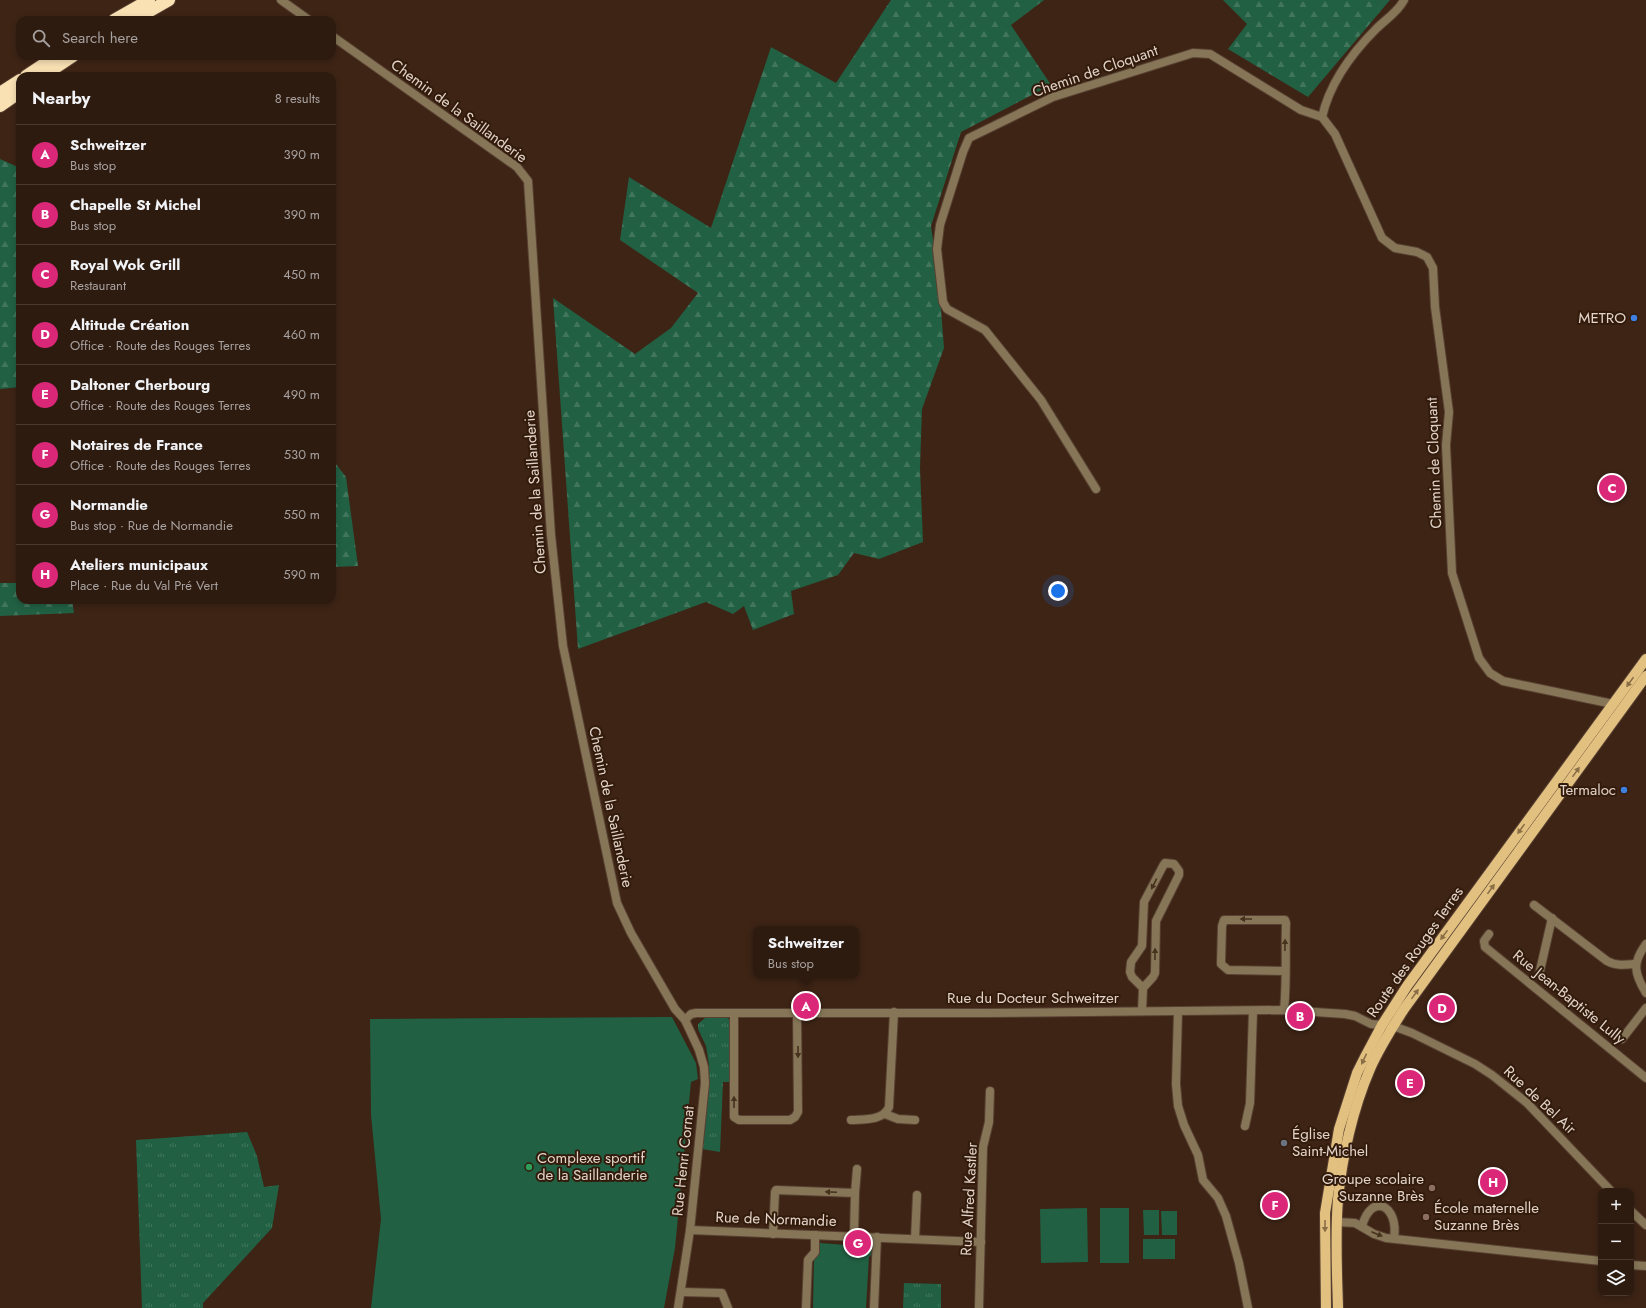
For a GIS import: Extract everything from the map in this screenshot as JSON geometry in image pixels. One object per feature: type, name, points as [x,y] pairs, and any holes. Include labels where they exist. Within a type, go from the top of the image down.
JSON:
[{"type":"highway","points":[[121,16],[149,0]]},
{"type":"highway","points":[[141,16],[170,0]]},
{"type":"highway","points":[[32,72],[50,60]]},
{"type":"highway","points":[[49,72],[67,60]]},
{"type":"highway","points":[[0,93],[16,83]]},
{"type":"highway","points":[[0,106],[16,95]]},
{"type":"main road","name":"Route des Rouges Terres","points":[[1326,1308],[1325,1213],[1339,1129],[1357,1073],[1382,1025],[1412,980],[1646,659]]},
{"type":"main road","name":"Route des Rouges Terres","points":[[1338,1308],[1337,1222],[1341,1177],[1358,1106],[1369,1070],[1393,1026],[1408,1003],[1646,676]]},
{"type":"street","points":[[281,0],[303,16]]},
{"type":"street","points":[[1322,117],[1324,106],[1338,74],[1377,28],[1400,7],[1404,0]]},
{"type":"street","name":"Chemin de la Saillanderie","points":[[336,39],[518,167],[528,182],[551,534],[563,646],[617,903],[638,946],[675,1009],[685,1020]]},
{"type":"street","name":"Chemin de Cloquant","points":[[1096,489],[1041,400],[985,330],[947,309],[943,302],[937,249],[940,225],[963,152],[969,138],[1053,97],[1193,53],[1210,54],[1301,110],[1322,117],[1335,134],[1382,238],[1394,248],[1417,252],[1427,257],[1434,268],[1434,307],[1449,412],[1446,445],[1452,573],[1479,658],[1490,673],[1503,681],[1613,704]]},
{"type":"street","points":[[1142,1011],[1143,988],[1155,973],[1157,918],[1180,871],[1174,864],[1165,864],[1163,866],[1144,902],[1142,946],[1131,962],[1130,972],[1132,977],[1143,988]]},
{"type":"street","points":[[1534,905],[1612,964],[1621,966],[1635,964]]},
{"type":"street","points":[[1539,975],[1552,918]]},
{"type":"street","points":[[1284,1010],[1285,971],[1284,920],[1224,920],[1222,926],[1221,964],[1228,970],[1285,971]]},
{"type":"street","name":"Rue Jean-Baptiste Lully","points":[[1489,934],[1484,941],[1486,947],[1646,1078]]},
{"type":"street","points":[[1646,944],[1635,964],[1638,976],[1646,993]]},
{"type":"street","points":[[1622,1039],[1646,1008]]},
{"type":"street","name":"Rue du Docteur Schweitzer","points":[[685,1020],[691,1014],[696,1013],[1253,1012],[1284,1010],[1345,1014],[1355,1016],[1371,1024],[1382,1025]]},
{"type":"street","points":[[885,1114],[889,1107],[894,1012]]},
{"type":"street","points":[[1178,1012],[1176,1084],[1178,1106],[1184,1125],[1198,1155],[1203,1180],[1218,1198],[1226,1216],[1238,1256],[1248,1308]]},
{"type":"street","points":[[1245,1126],[1250,1103],[1253,1012]]},
{"type":"street","points":[[734,1013],[734,1117],[739,1120],[790,1120],[795,1117],[798,1112],[798,1013]]},
{"type":"street","name":"Rue Henri Cornat","points":[[678,1308],[690,1230],[705,1083],[704,1067],[699,1050],[685,1020]]},
{"type":"street","name":"Rue de Bel Air","points":[[1382,1025],[1393,1026],[1412,1033],[1474,1064],[1509,1087],[1551,1126],[1608,1188]]},
{"type":"street","name":"Rue Alfred Kastler","points":[[979,1308],[983,1147],[989,1122],[990,1091]]},
{"type":"street","points":[[851,1120],[876,1117],[885,1114],[898,1119],[915,1120]]},
{"type":"street","points":[[854,1236],[857,1169]]},
{"type":"street","points":[[773,1234],[776,1190],[855,1193]]},
{"type":"street","points":[[914,1239],[917,1195]]},
{"type":"street","points":[[1362,1226],[1365,1215],[1369,1210],[1374,1207],[1385,1207],[1388,1209],[1394,1221],[1394,1238]]},
{"type":"street","points":[[1634,1214],[1646,1225]]},
{"type":"street","points":[[1337,1222],[1355,1223],[1380,1236],[1598,1261]]},
{"type":"street","name":"Rue de Normandie","points":[[690,1230],[980,1242]]},
{"type":"street","points":[[806,1308],[808,1260],[815,1252],[815,1235]]},
{"type":"street","points":[[874,1308],[878,1237]]},
{"type":"street","points":[[1634,1265],[1646,1266]]},
{"type":"street","points":[[681,1292],[722,1293],[728,1308]]},
{"type":"green space","points":[[891,0],[1044,0],[1011,25],[1051,85],[961,132],[931,226],[939,284],[944,348],[922,409],[920,468],[923,542],[879,559],[854,553],[838,575],[791,591],[794,614],[753,630],[744,606],[733,614],[706,602],[578,649],[553,298],[635,354],[671,328],[698,293],[620,240],[629,177],[711,228],[771,47],[836,83]]},
{"type":"green space","points":[[1223,0],[1390,0],[1308,97],[1228,49],[1247,24]]},
{"type":"green space","points":[[0,159],[16,166],[16,387],[0,389]]},
{"type":"green space","points":[[336,464],[346,477],[358,566],[336,567]]},
{"type":"green space","points":[[0,583],[16,583],[16,604],[73,604],[74,613],[0,616]]},
{"type":"green space","name":"Complexe sportif de la Saillanderie","points":[[672,1017],[696,1063],[698,1079],[691,1082],[675,1248],[664,1308],[371,1308],[381,1219],[371,1115],[370,1019]]},
{"type":"green space","points":[[727,1017],[730,1021],[729,1082],[723,1082],[720,1152],[702,1149],[709,1090],[709,1065],[706,1046],[698,1029],[698,1024],[705,1018]]},
{"type":"green space","points":[[247,1132],[257,1156],[264,1187],[279,1185],[272,1228],[203,1303],[203,1308],[142,1308],[136,1140]]},
{"type":"green space","points":[[1087,1208],[1088,1262],[1041,1263],[1040,1209]]},
{"type":"green space","points":[[1100,1208],[1129,1208],[1129,1263],[1100,1263]]},
{"type":"green space","points":[[1143,1210],[1159,1210],[1159,1235],[1144,1235]]},
{"type":"green space","points":[[1161,1211],[1177,1211],[1177,1235],[1162,1235]]},
{"type":"green space","points":[[1143,1239],[1175,1239],[1175,1259],[1143,1259]]},
{"type":"green space","points":[[820,1243],[872,1247],[872,1254],[869,1257],[866,1308],[813,1308],[814,1259],[820,1253]]},
{"type":"green space","points":[[904,1283],[941,1284],[941,1308],[903,1308]]},
{"type":"place","name":"METRO","points":[[1634,318]]},
{"type":"place","name":"Royal Wok Grill","points":[[1612,488]]},
{"type":"place","name":"Termaloc","points":[[1624,790]]},
{"type":"place","name":"Schweitzer","points":[[806,1006]]},
{"type":"place","name":"Altitude Création","points":[[1442,1008]]},
{"type":"place","name":"Chapelle St Michel","points":[[1300,1016]]},
{"type":"place","name":"Daltoner Cherbourg","points":[[1410,1083]]},
{"type":"place","name":"Église Saint-Michel","points":[[1284,1143]]},
{"type":"place","name":"Complexe sportif de la Saillanderie","points":[[529,1167]]},
{"type":"place","name":"Ateliers municipaux","points":[[1493,1182]]},
{"type":"place","name":"Groupe scolaire Suzanne Brès","points":[[1432,1188]]},
{"type":"place","name":"Notaires de France","points":[[1275,1205]]},
{"type":"place","name":"École maternelle Suzanne Brès","points":[[1426,1217]]},
{"type":"place","name":"Normandie","points":[[858,1243]]}]
